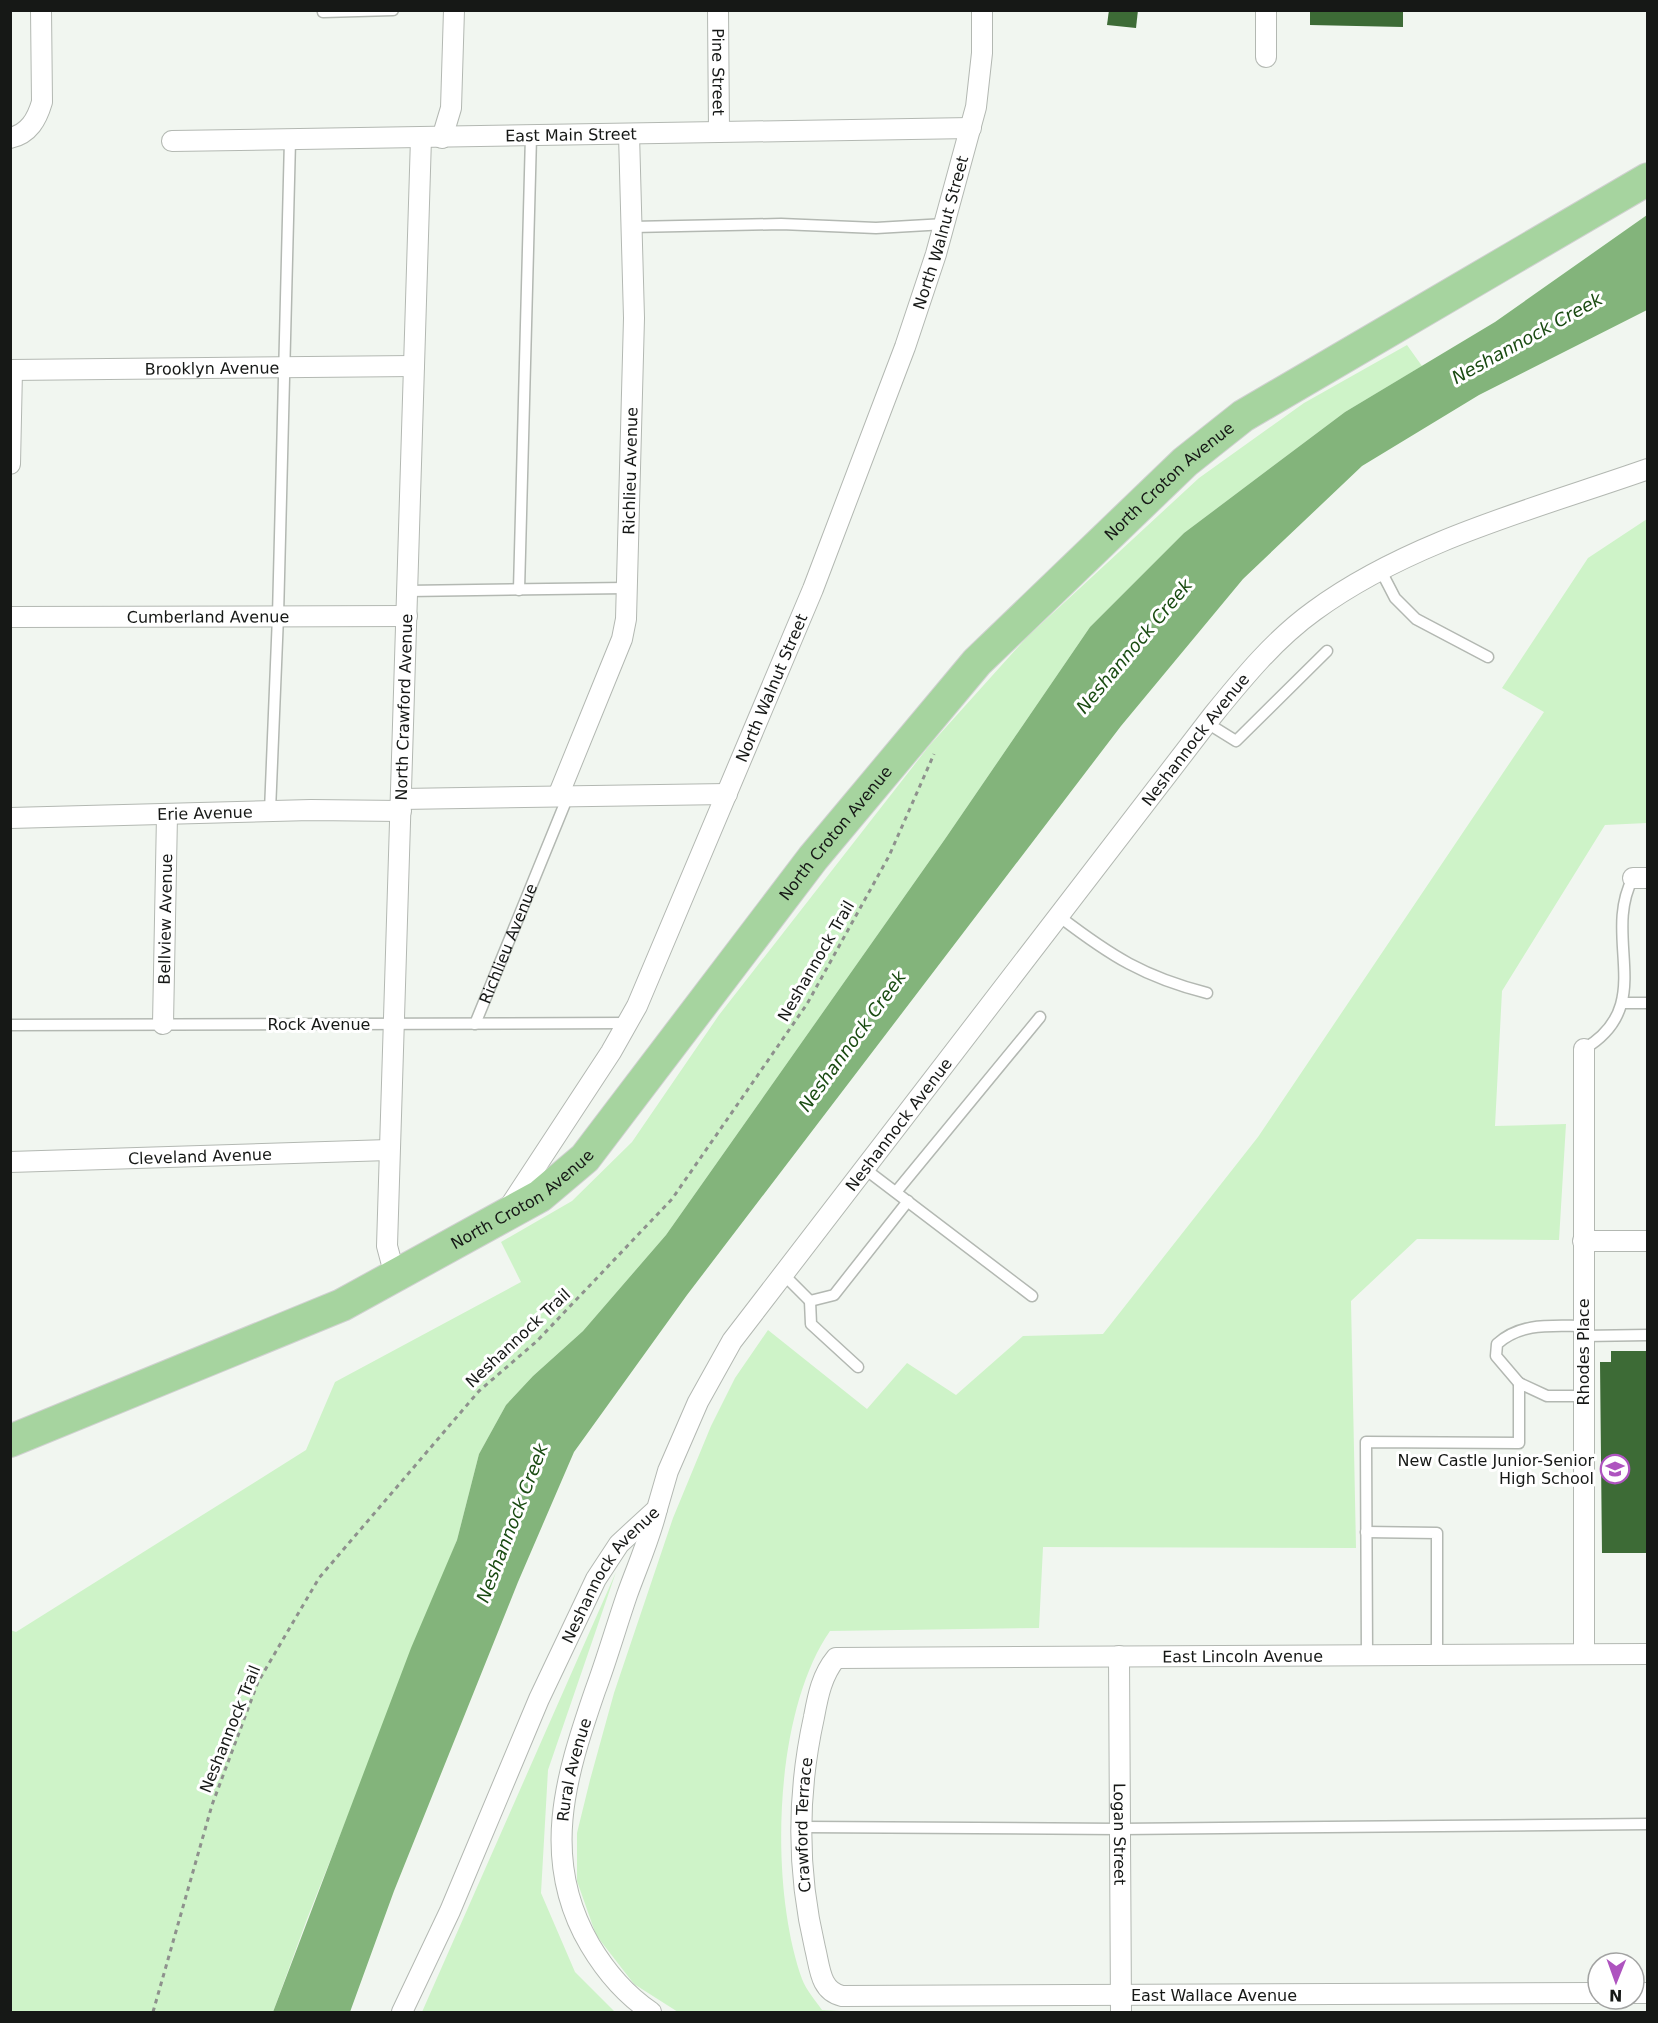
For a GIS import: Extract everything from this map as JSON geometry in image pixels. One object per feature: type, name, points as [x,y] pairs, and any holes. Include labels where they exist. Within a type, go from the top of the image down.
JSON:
[{"type":"main road","name":"North Croton Avenue","points":[[10,1441],[300,1324],[399,1274],[540,1196],[585,1158],[813,858],[977,662],[1185,462],[1243,416],[1647,179]]},
{"type":"street","points":[[10,138],[28,129],[38,117],[42,102],[41,10]]},
{"type":"street","points":[[442,138],[451,108],[454,10]]},
{"type":"street","name":"Pine Street","points":[[718,10],[719,132]]},
{"type":"street","name":"North Walnut Street","points":[[503,1216],[554,1142],[628,1023],[817,579],[906,347],[945,224],[980,86],[982,10]]},
{"type":"street","points":[[1266,10],[1266,57]]},
{"type":"street","name":"East Main Street","points":[[172,141],[971,128]]},
{"type":"street","name":"Richlieu Avenue","points":[[563,796],[622,639],[626,619],[634,318],[629,134]]},
{"type":"street","name":"North Crawford Avenue","points":[[399,1274],[391,1261],[387,1246],[421,138]]},
{"type":"street","name":"Brooklyn Avenue","points":[[11,370],[414,366]]},
{"type":"street","points":[[10,464],[11,370]]},
{"type":"street","name":"Neshannock Avenue","points":[[402,2013],[450,1911],[539,1699],[597,1579],[619,1544],[657,1509],[671,1464],[710,1377],[732,1341],[1207,723],[1247,674],[1285,635],[1312,612],[1380,569],[1417,551],[1647,469]]},
{"type":"street","name":"Cumberland Avenue","points":[[10,617],[407,616]]},
{"type":"street","name":"Erie Avenue","points":[[10,818],[270,811],[563,796],[727,794]]},
{"type":"street","name":"Bellview Avenue","points":[[163,1024],[168,815]]},
{"type":"street","name":"Rhodes Place","points":[[1584,1049],[1584,1654]]},
{"type":"street","name":"Cleveland Avenue","points":[[10,1162],[389,1150]]},
{"type":"street","points":[[1583,1240],[1647,1241]]},
{"type":"street","name":"Rural Avenue","points":[[651,2013],[615,1980],[600,1962],[581,1930],[567,1888],[560,1833],[565,1790],[575,1748],[657,1509]]},
{"type":"street","name":"East Lincoln Avenue","points":[[836,1658],[1647,1654]]},
{"type":"street","name":"Logan Street","points":[[1119,1656],[1121,2004]]},
{"type":"street","name":"Crawford Terrace","points":[[831,1992],[823,1982],[810,1927],[801,1873],[802,1789],[821,1685],[836,1658]]},
{"type":"street","name":"East Wallace Avenue","points":[[831,1992],[842,1996],[1121,2004],[1586,1993]]},
{"type":"lane","points":[[323,12],[393,10]]},
{"type":"lane","points":[[519,590],[531,136]]},
{"type":"lane","points":[[270,811],[278,616],[290,140]]},
{"type":"lane","points":[[632,227],[781,224],[876,228],[945,224]]},
{"type":"lane","points":[[1380,569],[1395,598],[1416,619],[1488,657]]},
{"type":"lane","points":[[407,591],[627,588]]},
{"type":"lane","points":[[1207,723],[1236,741],[1327,651]]},
{"type":"lane","name":"Richlieu Avenue","points":[[475,1023],[563,796]]},
{"type":"lane","points":[[1584,1049],[1610,1029],[1624,1003],[1623,915],[1625,894],[1640,878]]},
{"type":"lane","points":[[1060,917],[1113,957],[1138,970],[1174,984],[1207,993]]},
{"type":"lane","points":[[1624,1003],[1647,1003]]},
{"type":"lane","points":[[896,1192],[1040,1017]]},
{"type":"lane","name":"Rock Avenue","points":[[10,1025],[628,1023]]},
{"type":"lane","points":[[865,1169],[1032,1296]]},
{"type":"lane","points":[[810,1300],[834,1295],[908,1201]]},
{"type":"lane","points":[[783,1274],[810,1300],[811,1324],[858,1367]]},
{"type":"lane","points":[[1583,1396],[1547,1396],[1520,1383],[1496,1356],[1497,1344],[1504,1337],[1530,1327],[1647,1335]]},
{"type":"lane","points":[[1367,1655],[1366,1442],[1519,1443],[1520,1383]]},
{"type":"lane","points":[[1366,1532],[1437,1533],[1437,1655]]},
{"type":"lane","points":[[802,1827],[1120,1829],[1647,1824]]},
{"type":"path","name":"Neshannock Trail","points":[[153,2013],[212,1805],[258,1682],[319,1578],[479,1391],[537,1341],[672,1199],[807,1004],[889,856],[937,749]]},
{"type":"shaded area","points":[[1407,345],[1422,366],[1345,412],[1184,533],[1090,627],[945,839],[666,1235],[583,1331],[533,1376],[506,1405],[479,1454],[457,1540],[307,1919],[273,2012],[11,2012],[10,1630],[16,1632],[306,1450],[335,1382],[521,1282],[501,1242],[572,1201],[632,1142],[719,1015],[929,746],[1027,637],[1199,478],[1304,403]]},
{"type":"shaded area","points":[[1647,519],[1647,823],[1605,825],[1502,991],[1495,1126],[1566,1124],[1559,1240],[1417,1239],[1351,1301],[1356,1548],[1043,1547],[1039,1628],[830,1631],[811,1666],[797,1707],[787,1753],[782,1801],[781,1850],[784,1897],[791,1941],[802,1979],[809,1991],[822,2010],[859,2012],[678,2012],[634,1984],[596,1935],[577,1881],[577,1833],[614,1693],[673,1518],[711,1426],[735,1378],[768,1330],[867,1409],[907,1363],[956,1395],[1023,1336],[1103,1334],[1258,1137],[1544,712],[1502,688],[1588,558]]},
{"type":"shaded area","points":[[616,1572],[548,1770],[541,1893],[575,1972],[615,2012],[422,2012]]},
{"type":"water","name":"Neshannock Creek","points":[[1647,215],[1647,310],[1479,395],[1362,466],[1243,579],[1121,726],[687,1295],[574,1452],[518,1582],[394,1891],[350,2012],[273,2012],[411,1648],[457,1540],[479,1454],[506,1405],[533,1376],[583,1331],[666,1235],[945,839],[1090,627],[1184,533],[1345,412],[1495,322]]},
{"type":"building","points":[[1109,10],[1138,10],[1136,28],[1107,25]]},
{"type":"building","points":[[1310,10],[1403,10],[1403,27],[1310,25]]},
{"type":"building","points":[[1611,1351],[1647,1351],[1647,1553],[1602,1553],[1600,1362],[1611,1362]]},
{"type":"place","name":"New Castle Junior-Senior High School","points":[[1615,1469]]}]
